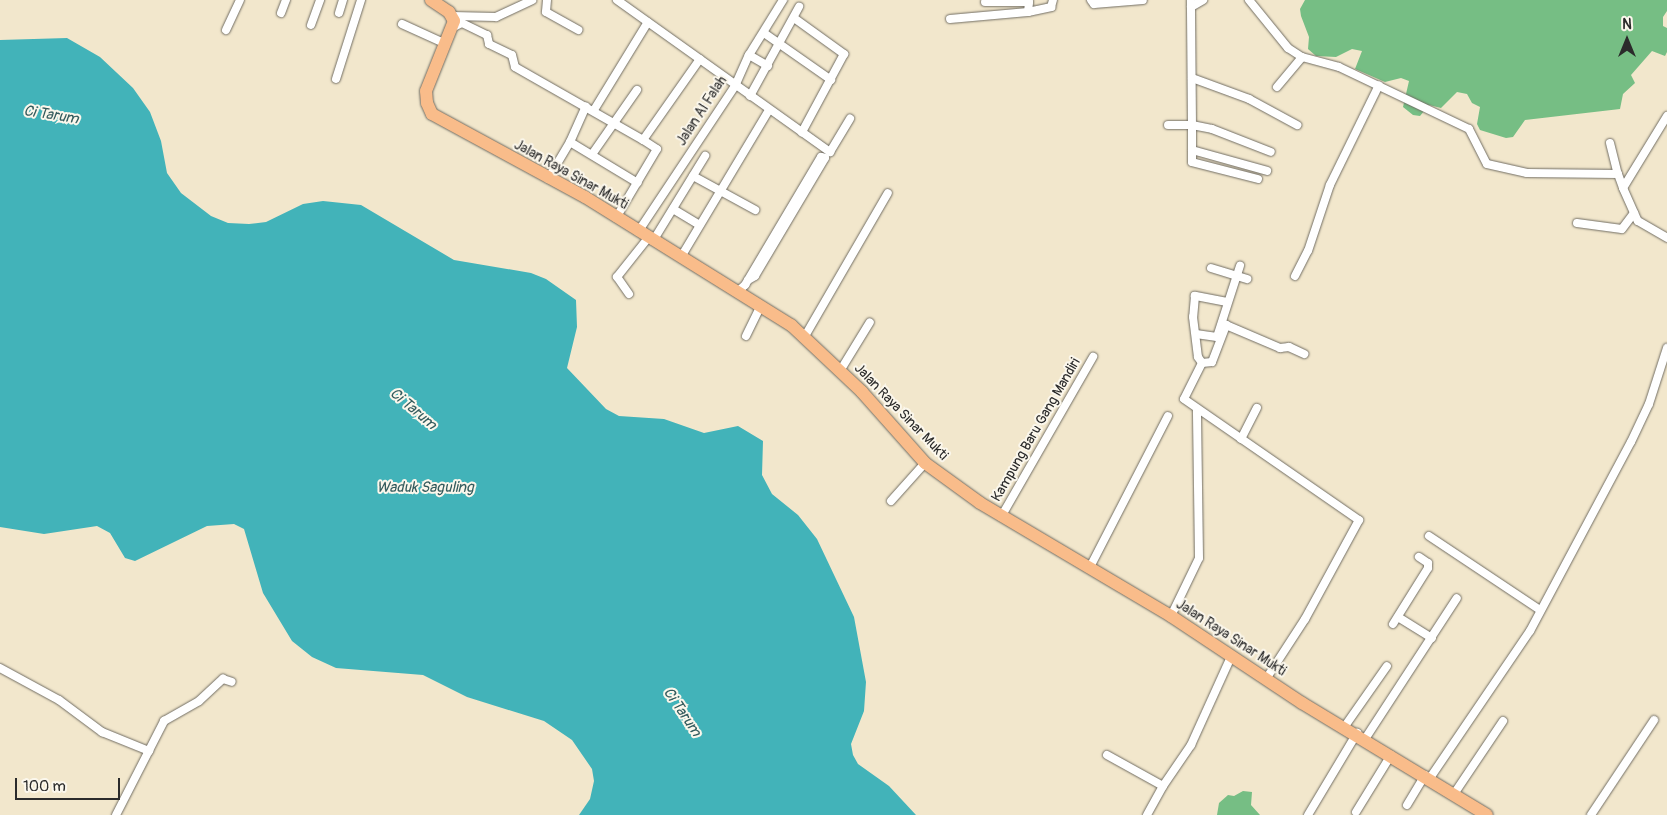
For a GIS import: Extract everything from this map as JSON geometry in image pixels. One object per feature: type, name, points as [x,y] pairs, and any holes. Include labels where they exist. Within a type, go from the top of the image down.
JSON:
[{"type":"highway","points":[[431,0],[452,22]]},
{"type":"highway","name":"Jalan Raya Sinar Mukti","points":[[452,22],[446,44],[426,91],[430,111],[616,218],[806,336],[840,370],[925,463],[1000,517],[1171,616],[1231,658],[1488,815]]},
{"type":"street","points":[[226,30],[240,0]]},
{"type":"street","points":[[281,13],[286,0]]},
{"type":"street","points":[[311,25],[320,0]]},
{"type":"street","points":[[339,13],[342,0]]},
{"type":"street","points":[[336,79],[362,0]]},
{"type":"street","points":[[452,22],[496,17],[532,0]]},
{"type":"street","points":[[547,0],[546,12],[578,30]]},
{"type":"street","points":[[616,0],[830,152],[850,120]]},
{"type":"street","name":"Jalan Al Falah","points":[[646,237],[736,86],[750,55],[783,0]]},
{"type":"street","points":[[950,19],[1028,12],[1051,7],[1053,0]]},
{"type":"street","points":[[1091,0],[1093,4],[1143,0]]},
{"type":"street","points":[[1203,0],[1191,3],[1192,162],[1258,180]]},
{"type":"street","points":[[1249,0],[1288,48],[1302,57],[1339,68],[1379,85],[1469,129],[1487,164],[1527,173],[1618,174]]},
{"type":"street","points":[[985,2],[1029,2],[1028,12]]},
{"type":"street","points":[[750,96],[800,7]]},
{"type":"street","points":[[794,18],[844,54],[832,80],[802,132]]},
{"type":"street","points":[[452,22],[462,23],[487,35],[489,44],[512,55],[515,67],[613,120],[657,149],[616,218]]},
{"type":"street","points":[[594,110],[648,22]]},
{"type":"street","points":[[402,24],[446,44]]},
{"type":"street","points":[[764,33],[832,80]]},
{"type":"street","points":[[750,55],[768,66]]},
{"type":"street","points":[[1277,87],[1302,57]]},
{"type":"street","points":[[644,140],[700,60]]},
{"type":"street","points":[[1192,78],[1250,99],[1297,125]]},
{"type":"street","points":[[1295,276],[1308,251],[1330,185],[1379,85]]},
{"type":"street","points":[[594,153],[613,120],[637,90]]},
{"type":"street","points":[[548,180],[570,142],[586,106]]},
{"type":"street","points":[[681,257],[769,110]]},
{"type":"street","points":[[1623,188],[1667,116]]},
{"type":"street","points":[[1168,125],[1192,125],[1212,129],[1271,152]]},
{"type":"street","points":[[570,142],[594,153],[638,183]]},
{"type":"street","points":[[1610,143],[1623,188],[1638,221],[1667,238]]},
{"type":"street","points":[[1192,150],[1267,171]]},
{"type":"street","points":[[630,294],[617,277],[646,237],[673,209],[705,156]]},
{"type":"street","points":[[737,292],[751,277],[823,157],[826,160],[786,219]]},
{"type":"street","points":[[693,176],[755,210]]},
{"type":"street","points":[[806,336],[888,193]]},
{"type":"street","points":[[673,209],[700,224]]},
{"type":"street","points":[[1577,223],[1622,228],[1634,213]]},
{"type":"street","points":[[1196,334],[1217,338],[1240,266]]},
{"type":"street","points":[[1211,268],[1247,279]]},
{"type":"street","points":[[1202,363],[1198,356],[1192,306],[1195,296],[1227,302]]},
{"type":"street","points":[[746,336],[760,307]]},
{"type":"street","points":[[840,370],[870,322]]},
{"type":"street","points":[[1202,363],[1212,362],[1226,325],[1280,348],[1289,347],[1304,354]]},
{"type":"street","points":[[1407,805],[1529,633],[1631,442],[1649,404],[1667,348]]},
{"type":"street","name":"Kampung Baru Gang Mandiri","points":[[1000,517],[1093,356]]},
{"type":"street","points":[[1202,363],[1183,397],[1240,439],[1359,520],[1304,620],[1266,679]]},
{"type":"street","points":[[1171,616],[1198,558],[1197,408]]},
{"type":"street","points":[[1240,439],[1257,408]]},
{"type":"street","points":[[1089,569],[1168,416]]},
{"type":"street","points":[[891,502],[925,463]]},
{"type":"street","points":[[1429,536],[1540,610]]},
{"type":"street","points":[[1393,624],[1428,568],[1428,563],[1419,557]]},
{"type":"street","points":[[1308,815],[1361,736],[1432,638],[1457,598]]},
{"type":"street","points":[[1398,617],[1432,638]]},
{"type":"street","points":[[1147,815],[1163,786],[1191,744],[1231,658]]},
{"type":"street","points":[[1345,726],[1387,666]]},
{"type":"street","points":[[0,668],[59,700],[102,732],[149,751]]},
{"type":"street","points":[[116,815],[167,718],[200,701],[223,680],[232,682]]},
{"type":"street","points":[[1592,815],[1654,720]]},
{"type":"street","points":[[1454,794],[1503,721]]},
{"type":"street","points":[[1106,755],[1163,786]]},
{"type":"street","points":[[1356,812],[1391,755]]},
{"type":"green space","points":[[1305,0],[1667,0],[1667,11],[1663,17],[1663,26],[1667,28],[1667,52],[1665,56],[1652,51],[1631,75],[1635,83],[1623,94],[1620,109],[1525,120],[1513,137],[1506,138],[1480,130],[1477,124],[1480,107],[1472,103],[1467,94],[1457,92],[1441,108],[1429,105],[1420,116],[1413,115],[1403,107],[1409,81],[1401,78],[1385,82],[1355,69],[1362,51],[1352,49],[1336,57],[1316,56],[1308,49],[1309,37],[1301,16],[1300,9]]},
{"type":"green space","points":[[1243,791],[1252,792],[1251,805],[1260,815],[1217,815],[1219,803],[1228,795],[1234,796]]},
{"type":"water","name":"Waduk Saguling","points":[[67,38],[100,57],[133,88],[150,112],[161,141],[167,173],[181,193],[211,216],[228,223],[249,224],[266,222],[303,204],[323,201],[361,205],[454,260],[531,273],[546,279],[576,300],[577,327],[567,368],[606,409],[619,416],[664,419],[704,433],[738,426],[763,441],[762,475],[772,494],[798,515],[817,539],[854,617],[866,682],[864,711],[851,744],[853,755],[858,764],[889,786],[916,815],[579,815],[590,799],[594,781],[592,769],[572,740],[544,721],[467,697],[423,675],[336,668],[312,657],[292,641],[263,593],[244,529],[234,524],[207,526],[135,561],[125,558],[110,533],[97,526],[44,534],[0,527],[0,40]]},
{"type":"water label","name":"Ci Tarum","points":[[51,115]]},
{"type":"water label","name":"Ci Tarum","points":[[413,409]]},
{"type":"water label","name":"Ci Tarum","points":[[682,712]]}]
